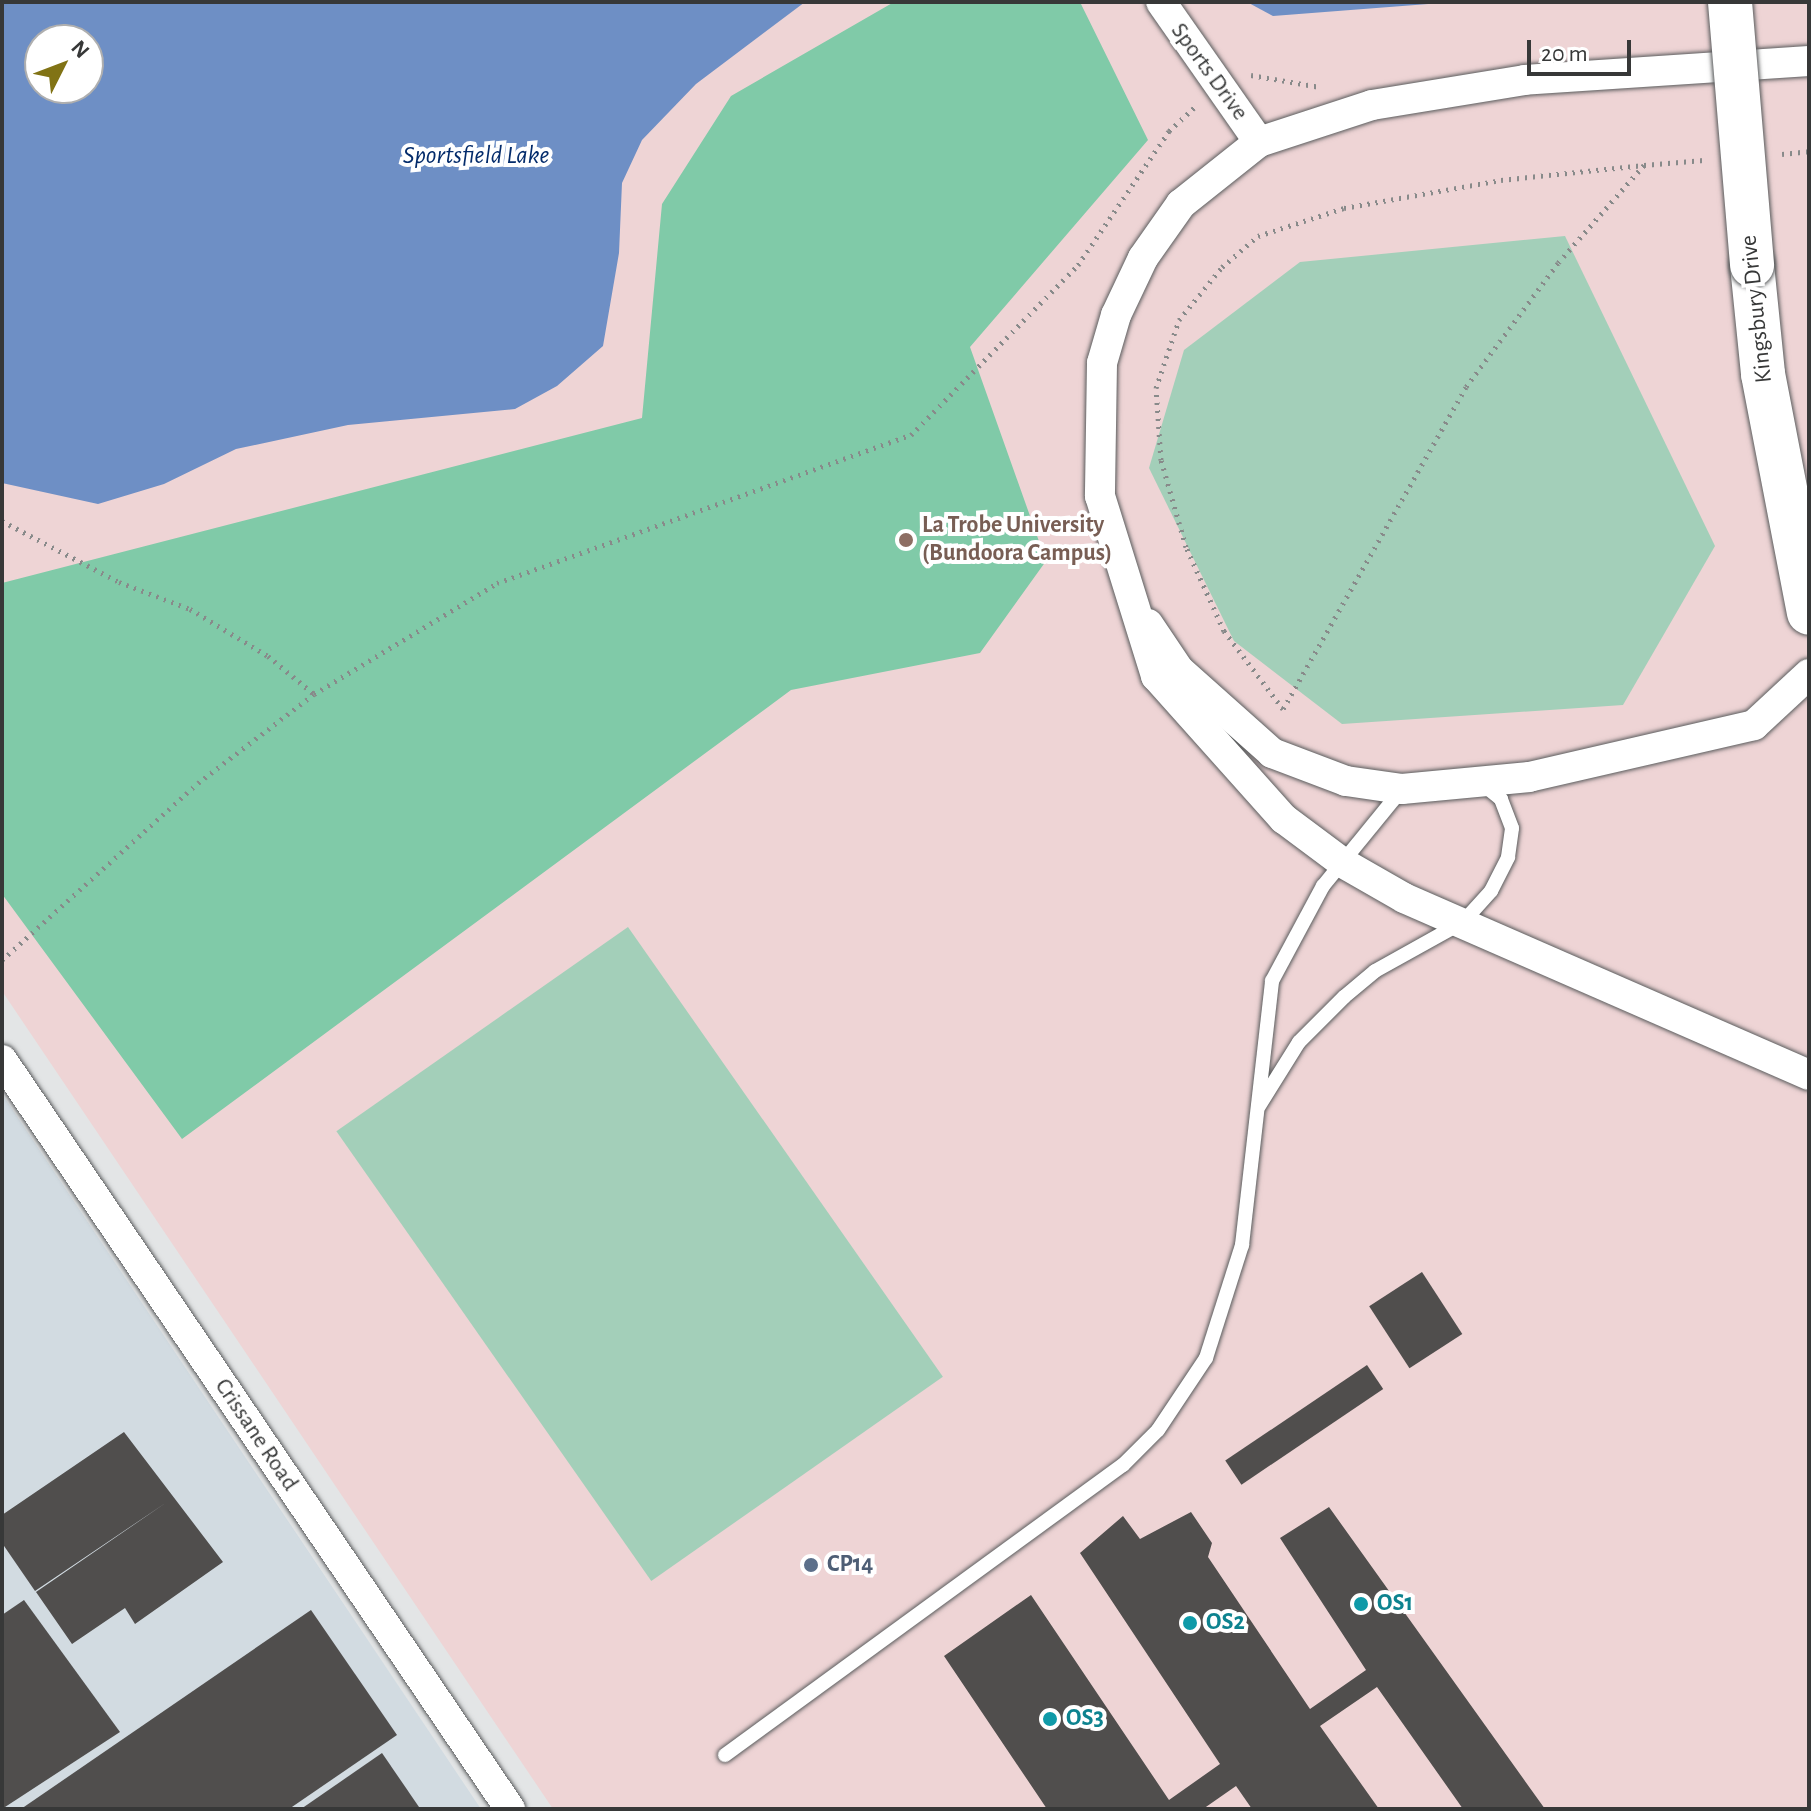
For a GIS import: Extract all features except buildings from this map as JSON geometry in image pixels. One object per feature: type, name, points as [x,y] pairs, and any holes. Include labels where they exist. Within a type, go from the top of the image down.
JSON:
[{"type":"main road","name":"Kingsbury Drive","points":[[1730,2],[1763,374],[1809,613]]},
{"type":"street","name":"Sports Drive","points":[[1161,2],[1259,142]]},
{"type":"street","points":[[1809,61],[1525,80],[1372,105],[1259,142],[1181,204],[1143,258],[1116,315],[1102,363],[1100,496],[1124,589],[1156,676],[1255,790],[1343,863],[1463,922],[1809,1075]]},
{"type":"street","points":[[1124,589],[1179,670],[1272,753],[1346,781],[1402,789],[1483,784],[1754,725],[1809,674]]},
{"type":"street","name":"Crissane Road","points":[[2,1060],[510,1809]]},
{"type":"lane","points":[[1257,1110],[1299,1042],[1344,997],[1375,971],[1463,922],[1491,891],[1508,857],[1512,828],[1501,799],[1483,784]]},
{"type":"lane","points":[[725,1755],[1123,1465],[1158,1430],[1206,1358],[1242,1245],[1272,981],[1323,886],[1402,789]]},
{"type":"path","points":[[2,960],[198,783],[314,694],[497,583],[911,435],[1078,265],[1169,131],[1219,84]]},
{"type":"path","points":[[1644,165],[1558,263],[1466,387],[1283,709],[1224,631],[1186,547],[1161,460],[1156,388],[1179,320],[1258,236],[1344,208],[1501,180],[1644,165]]},
{"type":"path","points":[[2,521],[119,582],[190,609],[268,656],[314,694]]},
{"type":"shaded area","name":"La Trobe University (Bundoora Campus)","points":[[2,2],[1809,2],[1809,1809],[553,1809],[2,991]]},
{"type":"shaded area","points":[[2,1094],[481,1809],[2,1809]]},
{"type":"green space","points":[[894,2],[1080,2],[1148,140],[970,347],[1046,561],[980,653],[791,690],[182,1139],[2,894],[2,583],[642,418],[662,204],[731,96]]},
{"type":"green space","points":[[1565,236],[1715,546],[1623,705],[1342,724],[1234,641],[1149,468],[1184,350],[1300,262]]},
{"type":"green space","points":[[628,927],[943,1377],[651,1581],[336,1131]]},
{"type":"water","name":"Sportsfield Lake","points":[[2,2],[805,2],[696,84],[642,140],[622,183],[619,253],[603,346],[557,386],[515,409],[348,425],[236,449],[164,484],[98,504],[2,483]]},
{"type":"water","points":[[1247,2],[1454,2],[1273,16]]},
{"type":"place","name":"La Trobe University (Bundoora Campus)","points":[[906,540]]},
{"type":"place","name":"CP14","points":[[811,1565]]},
{"type":"place","name":"OS1","points":[[1361,1604]]},
{"type":"place","name":"OS2","points":[[1190,1623]]},
{"type":"place","name":"OS3","points":[[1050,1719]]}]
